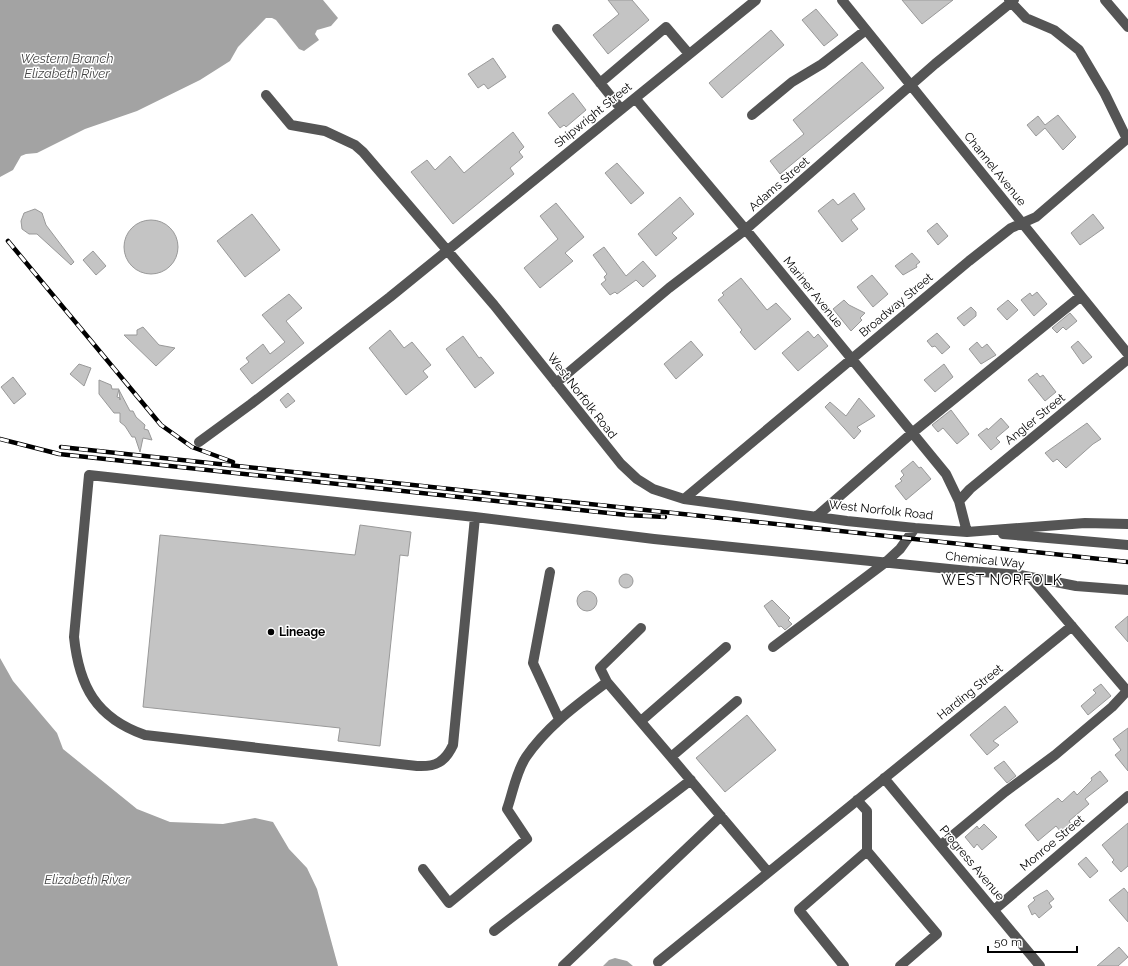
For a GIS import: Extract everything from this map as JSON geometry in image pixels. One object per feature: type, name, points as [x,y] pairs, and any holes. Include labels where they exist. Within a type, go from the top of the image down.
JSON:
[{"type":"street","name":"Shipwright Street","points":[[199,442],[251,404],[446,251],[756,0]]},
{"type":"street","name":"Channel Avenue","points":[[842,0],[1128,354]]},
{"type":"street","points":[[1105,0],[1128,27]]},
{"type":"street","points":[[1011,1],[1026,18],[1054,30],[1079,50],[1105,94],[1127,138]]},
{"type":"street","name":"Adams Street","points":[[556,382],[670,288],[745,230],[910,86],[1011,1]]},
{"type":"street","points":[[600,83],[666,27],[689,54]]},
{"type":"street","points":[[557,29],[621,110]]},
{"type":"street","points":[[752,115],[792,82],[822,64],[866,30]]},
{"type":"street","name":"West Norfolk Road","points":[[266,95],[291,125],[325,132],[344,139],[363,152],[446,251],[494,305],[621,464],[637,479],[653,489],[684,499],[915,528],[1128,545]]},
{"type":"street","name":"Mariner Avenue","points":[[635,98],[946,474],[971,532]]},
{"type":"street","name":"Broadway Street","points":[[684,499],[969,261],[1012,228],[1036,217],[1127,138]]},
{"type":"street","points":[[817,516],[912,433],[1081,296]]},
{"type":"street","name":"Angler Street","points":[[959,502],[970,489],[1128,359]]},
{"type":"street","name":"Chemical Way","points":[[475,517],[453,745],[448,755],[441,763],[430,766],[417,766],[145,735],[126,728],[104,714],[86,688],[77,660],[74,637],[89,475],[475,517],[654,539],[1030,577],[1076,586],[1128,590]]},
{"type":"street","name":"West Norfolk Road","points":[[971,532],[1085,523],[1128,524]]},
{"type":"street","points":[[773,647],[886,562],[900,548],[915,528]]},
{"type":"street","points":[[550,572],[533,663],[559,719]]},
{"type":"street","points":[[941,845],[1005,792],[1055,756],[1112,707],[1128,691],[1030,577]]},
{"type":"street","name":"Harding Street","points":[[658,962],[1072,626]]},
{"type":"street","points":[[641,628],[600,668],[607,682],[768,872]]},
{"type":"street","points":[[641,721],[726,647]]},
{"type":"street","points":[[423,869],[448,903],[527,839],[507,809],[518,774],[526,758],[559,719],[607,682]]},
{"type":"street","points":[[671,757],[737,701]]},
{"type":"street","name":"Progress Avenue","points":[[884,778],[1040,966]]},
{"type":"street","points":[[494,931],[691,780]]},
{"type":"street","name":"Monroe Street","points":[[994,910],[1128,796]]},
{"type":"street","points":[[857,800],[867,811],[867,851],[937,934],[900,966]]},
{"type":"street","points":[[563,966],[721,816]]},
{"type":"street","points":[[844,966],[799,910],[867,851]]},
{"type":"water","name":"Western Branch Elizabeth River","points":[[0,0],[323,0],[338,18],[331,26],[317,30],[315,34],[319,40],[304,51],[299,49],[276,20],[266,18],[238,47],[230,61],[200,80],[137,111],[85,129],[37,153],[21,156],[13,170],[0,177]]},
{"type":"water","name":"Elizabeth River","points":[[0,658],[13,681],[57,733],[63,749],[137,809],[170,822],[223,824],[255,818],[273,822],[289,849],[307,868],[317,889],[338,966],[0,966]]},
{"type":"water","points":[[615,958],[627,961],[633,966],[603,966],[609,960]]},
{"type":"building","points":[[608,0],[632,0],[649,20],[608,54],[593,35],[619,14]]},
{"type":"building","points":[[902,0],[953,0],[922,24]]},
{"type":"building","points":[[816,9],[838,35],[824,46],[802,20]]},
{"type":"building","points":[[771,30],[784,45],[722,98],[709,83]]},
{"type":"building","points":[[493,58],[506,77],[488,89],[484,84],[478,88],[468,74]]},
{"type":"building","points":[[862,62],[884,88],[780,174],[770,161],[804,134],[793,120]]},
{"type":"building","points":[[573,93],[586,110],[566,127],[564,125],[560,128],[548,113]]},
{"type":"building","points":[[1058,115],[1076,137],[1063,150],[1045,128],[1036,136],[1027,125],[1038,116],[1045,125]]},
{"type":"building","points":[[513,132],[524,147],[519,152],[523,157],[510,168],[514,174],[453,224],[411,172],[427,160],[435,170],[450,156],[464,173]]},
{"type":"building","points":[[617,163],[644,193],[631,204],[605,173]]},
{"type":"building","points":[[854,193],[865,209],[851,220],[858,229],[842,242],[818,211],[833,199],[838,205]]},
{"type":"building","points":[[680,197],[694,214],[672,233],[677,238],[656,256],[638,234]]},
{"type":"building","points":[[556,203],[584,237],[565,253],[573,261],[540,288],[524,268],[558,239],[540,216]]},
{"type":"building","points":[[35,209],[42,213],[46,225],[74,262],[71,265],[37,234],[29,234],[22,229],[21,221],[24,213]]},
{"type":"building","points":[[252,214],[280,250],[245,277],[217,241]]},
{"type":"building","points":[[1093,214],[1104,228],[1080,245],[1071,233]]},
{"type":"building","points":[[146,220],[156,220],[166,224],[174,232],[178,242],[178,252],[174,262],[166,270],[156,274],[146,274],[136,270],[128,262],[124,252],[124,242],[128,232],[136,224]]},
{"type":"building","points":[[937,223],[948,236],[938,245],[927,231]]},
{"type":"building","points":[[604,247],[626,276],[643,261],[656,276],[643,287],[636,280],[617,294],[615,292],[610,295],[601,284],[606,280],[604,277],[607,274],[593,255]]},
{"type":"building","points":[[93,251],[106,266],[96,275],[83,260]]},
{"type":"building","points":[[912,253],[920,262],[916,265],[917,267],[903,275],[895,266]]},
{"type":"building","points":[[872,275],[888,294],[873,307],[857,287]]},
{"type":"building","points":[[741,278],[767,310],[776,303],[791,319],[755,350],[740,332],[742,330],[718,300],[724,295],[722,293]]},
{"type":"building","points":[[1037,292],[1047,304],[1034,316],[1021,300],[1030,293],[1032,296]]},
{"type":"building","points":[[289,294],[302,308],[286,321],[304,343],[252,384],[240,369],[249,362],[246,358],[263,344],[270,354],[285,342],[262,315]]},
{"type":"building","points":[[844,300],[849,305],[865,313],[860,318],[862,320],[851,331],[833,309]]},
{"type":"building","points":[[1008,300],[1018,310],[1007,320],[997,309]]},
{"type":"building","points":[[971,307],[976,312],[976,316],[964,326],[957,318]]},
{"type":"building","points":[[1070,313],[1077,321],[1066,330],[1063,327],[1057,333],[1052,328]]},
{"type":"building","points":[[143,327],[159,345],[175,348],[156,366],[124,335],[137,335],[137,330]]},
{"type":"building","points":[[390,330],[404,348],[412,342],[431,365],[423,371],[428,377],[406,395],[369,348]]},
{"type":"building","points":[[808,331],[814,338],[818,334],[828,346],[798,371],[782,353]]},
{"type":"building","points":[[937,333],[950,347],[942,354],[935,346],[932,347],[927,341]]},
{"type":"building","points":[[463,336],[479,358],[481,357],[494,373],[475,388],[446,349]]},
{"type":"building","points":[[691,341],[703,355],[676,379],[664,364]]},
{"type":"building","points":[[1078,341],[1092,357],[1083,364],[1071,347]]},
{"type":"building","points":[[977,342],[982,348],[987,344],[996,355],[981,364],[969,349]]},
{"type":"building","points":[[79,364],[91,368],[84,386],[70,374]]},
{"type":"building","points":[[944,364],[953,377],[935,392],[924,380]]},
{"type":"building","points":[[1037,373],[1040,377],[1043,375],[1056,392],[1045,401],[1028,380]]},
{"type":"building","points":[[13,377],[26,394],[14,404],[1,387]]},
{"type":"building","points":[[99,380],[111,385],[112,389],[119,389],[117,397],[120,398],[119,390],[130,411],[133,411],[136,417],[145,425],[144,429],[148,430],[152,440],[143,438],[140,452],[135,437],[132,437],[125,426],[120,422],[120,413],[114,413],[99,394]]},
{"type":"building","points":[[288,393],[295,401],[286,408],[280,400]]},
{"type":"building","points":[[859,398],[875,416],[857,427],[861,431],[854,439],[825,407],[830,402],[846,416]]},
{"type":"building","points":[[951,410],[969,434],[957,444],[943,428],[938,432],[932,425]]},
{"type":"building","points":[[1001,418],[1009,427],[996,438],[1000,442],[991,450],[978,435],[987,428],[988,430]]},
{"type":"building","points":[[1087,423],[1101,439],[1093,444],[1066,468],[1057,459],[1053,462],[1045,453]]},
{"type":"building","points":[[913,461],[919,468],[921,467],[931,479],[906,500],[895,486],[902,481],[900,479],[904,475],[901,471]]},
{"type":"building","name":"Lineage","points":[[360,525],[411,532],[408,556],[400,555],[380,746],[338,741],[340,728],[143,707],[160,535],[355,555]]},
{"type":"building","points":[[623,574],[629,574],[633,578],[633,584],[629,588],[623,588],[619,584],[619,578]]},
{"type":"building","points":[[587,591],[594,594],[597,601],[594,608],[587,611],[580,608],[577,601],[580,594]]},
{"type":"building","points":[[772,600],[790,618],[788,620],[792,624],[785,630],[781,626],[779,627],[764,606]]},
{"type":"building","points":[[1128,616],[1128,642],[1115,627]]},
{"type":"building","points":[[1101,684],[1111,696],[1088,715],[1081,706],[1096,693],[1093,690]]},
{"type":"building","points":[[1005,706],[1018,722],[993,741],[999,745],[987,755],[970,735]]},
{"type":"building","points":[[747,715],[776,750],[725,792],[696,758]]},
{"type":"building","points":[[1128,728],[1128,771],[1115,755],[1121,750],[1113,739]]},
{"type":"building","points":[[1004,761],[1016,776],[1007,783],[994,768]]},
{"type":"building","points":[[1100,771],[1108,781],[1085,799],[1089,804],[1069,821],[1071,824],[1061,832],[1056,826],[1038,841],[1025,825],[1058,798],[1062,802],[1074,791],[1077,795],[1092,780],[1091,778]]},
{"type":"building","points":[[1128,823],[1128,866],[1121,872],[1112,862],[1114,860],[1102,845]]},
{"type":"building","points":[[984,824],[997,837],[982,850],[977,844],[974,848],[965,837],[977,826],[979,829]]},
{"type":"building","points":[[1086,857],[1098,871],[1090,878],[1078,864]]},
{"type":"building","points":[[1124,888],[1128,893],[1128,922],[1109,900]]},
{"type":"building","points":[[1047,890],[1054,899],[1049,903],[1052,907],[1039,918],[1035,913],[1032,915],[1028,906],[1035,900],[1033,898]]},
{"type":"building","points":[[1119,947],[1128,957],[1118,966],[1097,966]]},
{"type":"railway","points":[[8,241],[161,425],[192,447],[233,462]]},
{"type":"railway","points":[[0,439],[59,454],[627,515],[665,517]]},
{"type":"railway","points":[[61,447],[1128,562]]},
{"type":"place","name":"Lineage","points":[[271,632]]},
{"type":"district","name":"WEST NORFOLK","points":[[1002,580]]}]
